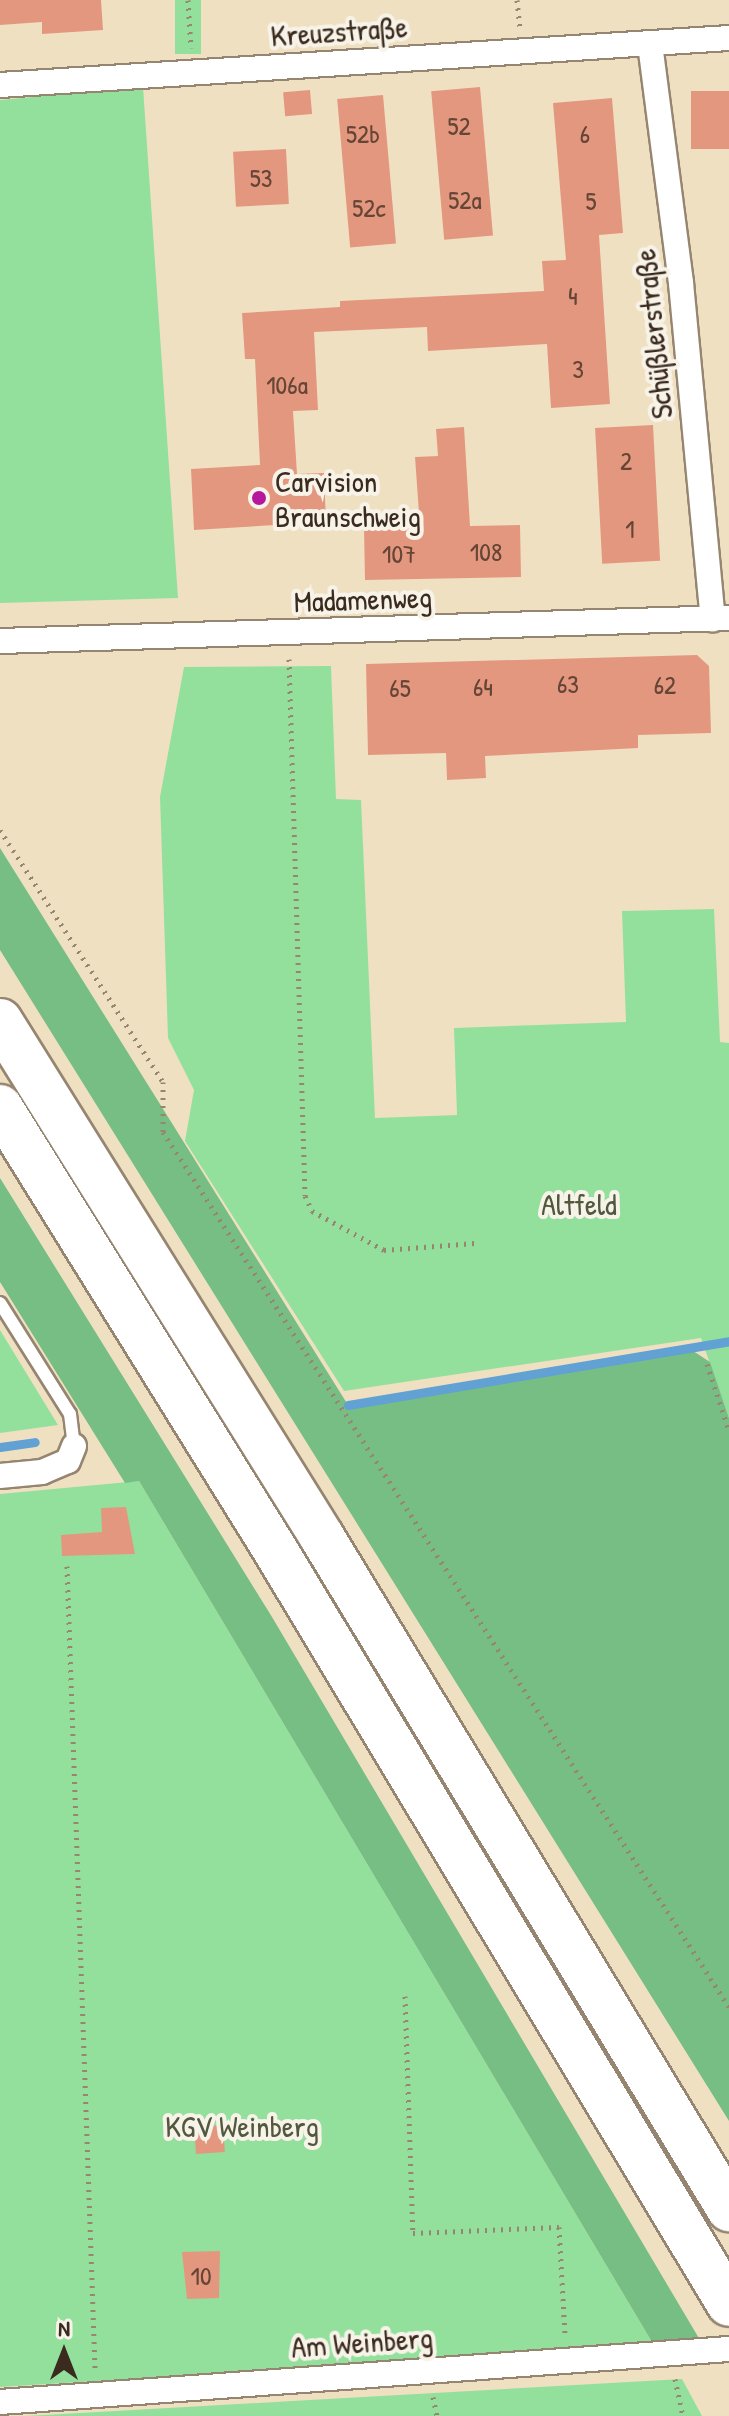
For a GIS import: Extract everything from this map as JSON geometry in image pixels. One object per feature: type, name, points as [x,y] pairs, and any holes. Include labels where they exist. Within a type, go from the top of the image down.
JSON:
[{"type":"highway","points":[[0,1021],[322,1537],[729,2209]]},
{"type":"highway","points":[[0,1107],[291,1575],[727,2300]]},
{"type":"street","name":"Kreuzstraße","points":[[0,85],[729,38]]},
{"type":"street","name":"Schüßlerstraße","points":[[650,44],[721,618]]},
{"type":"street","name":"Madamenweg","points":[[0,641],[721,618]]},
{"type":"street","points":[[0,1476],[42,1472],[68,1461],[74,1446]]},
{"type":"street","name":"Am Weinberg","points":[[0,2402],[729,2349]]},
{"type":"lane","points":[[0,1303],[70,1414],[74,1446]]},
{"type":"path","points":[[188,0],[191,53]]},
{"type":"path","points":[[290,666],[305,1196],[312,1211],[384,1250],[475,1243]]},
{"type":"path","points":[[0,830],[163,1082],[163,1132],[729,2007]]},
{"type":"path","points":[[707,1364],[729,1431]]},
{"type":"path","points":[[67,1566],[96,2379],[101,2394]]},
{"type":"path","points":[[405,1996],[413,2233],[559,2227],[565,2363]]},
{"type":"path","points":[[669,2355],[683,2416]]},
{"type":"green space","points":[[175,0],[201,0],[201,54],[175,54]]},
{"type":"green space","points":[[143,87],[178,598],[0,603],[0,100]]},
{"type":"green space","name":"Altfeld","points":[[331,666],[336,799],[361,800],[375,1118],[457,1115],[454,1028],[626,1022],[622,911],[714,909],[720,1042],[729,1043],[729,1418],[701,1338],[344,1391],[185,1141],[194,1090],[168,1038],[160,797],[184,667]]},
{"type":"green space","points":[[0,848],[348,1405],[687,1347],[710,1362],[729,1418],[729,2121],[0,950]]},
{"type":"green space","points":[[0,1178],[272,1617],[700,2340],[655,2347],[139,1481],[125,1483],[0,1282]]},
{"type":"green space","points":[[0,1330],[58,1425],[0,1433]]},
{"type":"green space","name":"KGV Weinberg","points":[[139,1481],[655,2347],[0,2387],[0,1494]]},
{"type":"green space","points":[[682,2379],[702,2416],[27,2416],[292,2401]]},
{"type":"building","points":[[0,0],[101,0],[103,30],[42,34],[42,22],[0,25]]},
{"type":"building","points":[[480,87],[493,235],[444,240],[431,91]]},
{"type":"building","points":[[310,90],[312,114],[285,116],[283,92]]},
{"type":"building","points":[[691,91],[729,91],[729,149],[691,149]]},
{"type":"building","points":[[383,95],[396,243],[350,247],[337,99]]},
{"type":"building","points":[[612,98],[623,233],[599,235],[610,404],[551,408],[547,344],[428,351],[427,327],[314,332],[318,410],[293,411],[297,474],[324,473],[326,522],[194,530],[191,469],[260,465],[255,359],[245,359],[242,313],[340,307],[340,301],[544,291],[542,261],[566,260],[553,103]]},
{"type":"building","points":[[286,149],[289,204],[236,207],[233,152]]},
{"type":"building","points":[[653,425],[660,561],[602,564],[595,428]]},
{"type":"building","points":[[464,427],[470,526],[520,525],[521,577],[365,580],[364,528],[420,527],[415,457],[438,456],[436,429]]},
{"type":"building","points":[[697,655],[709,666],[711,733],[638,735],[638,748],[485,756],[486,778],[447,780],[446,753],[368,755],[366,664]]},
{"type":"building","points":[[126,1507],[135,1554],[62,1556],[61,1535],[102,1532],[101,1508]]},
{"type":"building","points":[[223,2125],[225,2152],[196,2154],[194,2127]]},
{"type":"building","points":[[220,2251],[219,2298],[187,2299],[182,2252]]},
{"type":"waterway","points":[[348,1405],[729,1341]]},
{"type":"waterway","points":[[0,1447],[35,1442]]},
{"type":"place","name":"Carvision Braunschweig","points":[[259,498]]}]
